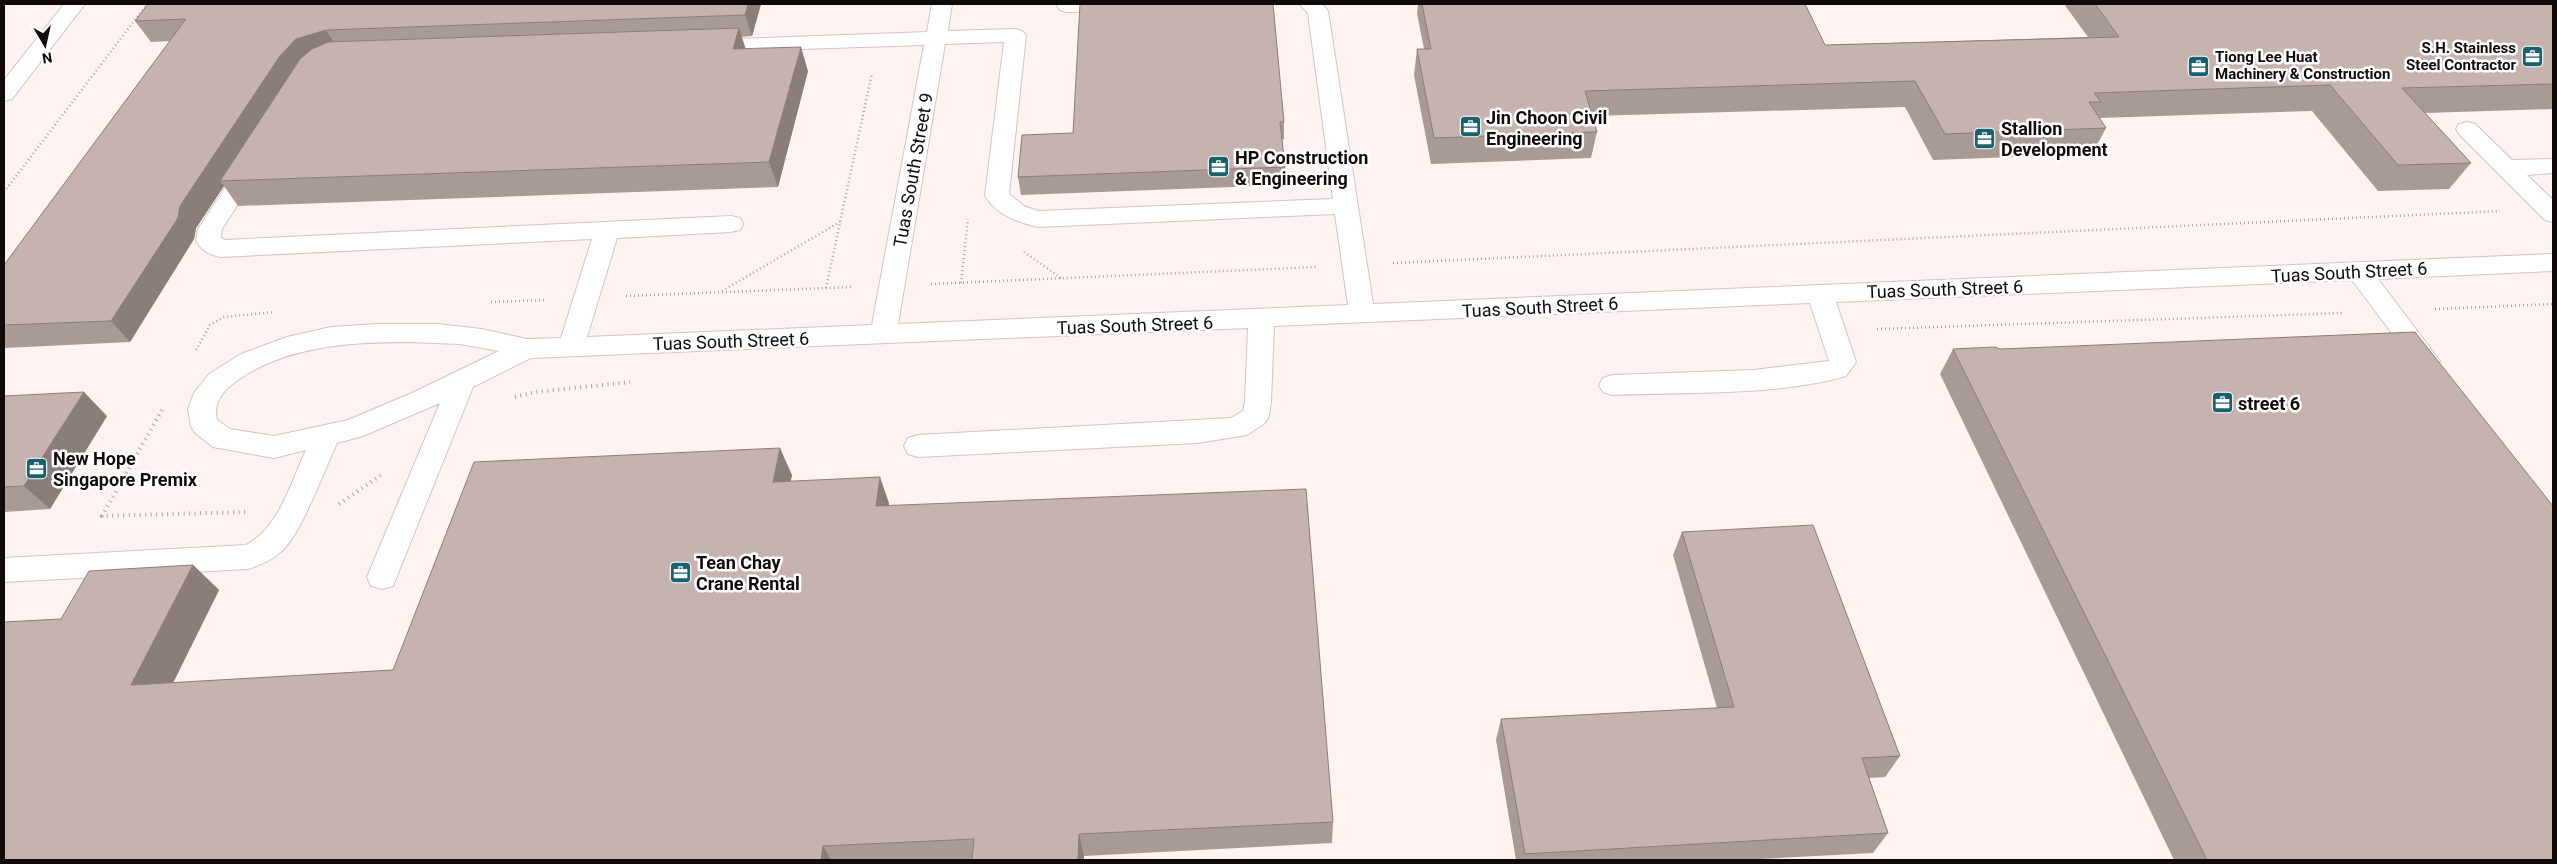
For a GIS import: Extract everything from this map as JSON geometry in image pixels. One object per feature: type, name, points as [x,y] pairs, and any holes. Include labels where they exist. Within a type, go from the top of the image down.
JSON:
[{"type":"street","points":[[4,94],[75,4]]},
{"type":"street","name":"Tuas South Street 9","points":[[883,336],[942,4]]},
{"type":"street","points":[[1067,6],[1163,4]]},
{"type":"street","points":[[1309,4],[1318,11],[1362,315]]},
{"type":"street","points":[[684,46],[1015,35],[997,196],[1007,207],[1022,215],[1038,219],[1347,206]]},
{"type":"street","points":[[2467,129],[2553,214]]},
{"type":"street","points":[[263,146],[210,229],[208,241],[220,248],[731,224]]},
{"type":"street","points":[[2506,168],[2553,166]]},
{"type":"street","points":[[572,347],[607,230]]},
{"type":"street","name":"Tuas South Street 6","points":[[526,349],[353,429],[274,447],[223,440],[205,426],[202,408],[215,382],[241,365],[279,350],[319,339],[437,333],[484,337],[526,349],[883,336],[2553,263]]},
{"type":"street","points":[[2358,271],[2444,383]]},
{"type":"street","points":[[1612,385],[1749,380],[1837,370],[1843,362],[1841,351],[1820,294]]},
{"type":"street","points":[[918,446],[1115,438],[1238,428],[1254,416],[1258,401],[1261,319]]},
{"type":"street","points":[[2384,346],[2414,344]]},
{"type":"street","points":[[382,577],[463,379]]},
{"type":"street","points":[[4,570],[248,557],[260,553],[272,545],[282,531],[327,435]]},
{"type":"path","points":[[4,192],[147,4]]},
{"type":"path","points":[[826,288],[879,40]]},
{"type":"path","points":[[722,292],[840,222]]},
{"type":"building","points":[[148,4],[748,4],[745,15],[326,30],[296,39],[280,56],[180,206],[178,218],[111,321],[4,325],[4,265],[186,19],[135,21]]},
{"type":"building","points":[[1080,4],[1273,4],[1284,122],[1280,122],[1285,167],[1018,177],[1022,135],[1073,133]]},
{"type":"building","points":[[1422,4],[1805,4],[1825,45],[2119,37],[2095,4],[2553,4],[2553,84],[2402,88],[2471,163],[2398,165],[2330,85],[2094,93],[2101,102],[2089,102],[2106,128],[1945,134],[1915,81],[1585,91],[1597,132],[1434,138],[1417,49],[1431,49]]},
{"type":"building","points":[[739,28],[733,49],[801,47],[769,162],[220,181],[300,59],[312,49],[328,42]]},
{"type":"building","points":[[2415,332],[2553,506],[2553,860],[2207,860],[1953,349],[1994,347],[2001,349]]},
{"type":"building","points":[[84,392],[24,486],[4,487],[4,396]]},
{"type":"building","points":[[780,448],[773,482],[880,477],[876,506],[1306,489],[1333,822],[1079,834],[1078,860],[972,860],[974,839],[823,846],[821,860],[4,860],[4,622],[61,619],[89,571],[193,565],[131,685],[393,670],[474,462]]},
{"type":"building","points":[[1813,525],[1900,756],[1862,758],[1888,833],[1525,854],[1501,719],[1734,707],[1682,532]]},
{"type":"place","name":"S.H. Stainless Steel Contractor","points":[[2532,57]]},
{"type":"place","name":"Tiong Lee Huat Machinery & Construction","points":[[2199,66]]},
{"type":"place","name":"Jin Choon Civil Engineering","points":[[1470,127]]},
{"type":"place","name":"Stallion Development","points":[[1985,138]]},
{"type":"place","name":"HP Construction & Engineering","points":[[1219,167]]},
{"type":"place","name":"street 6","points":[[2222,403]]},
{"type":"place","name":"New Hope Singapore Premix","points":[[37,468]]},
{"type":"place","name":"Tean Chay Crane Rental","points":[[680,572]]}]
